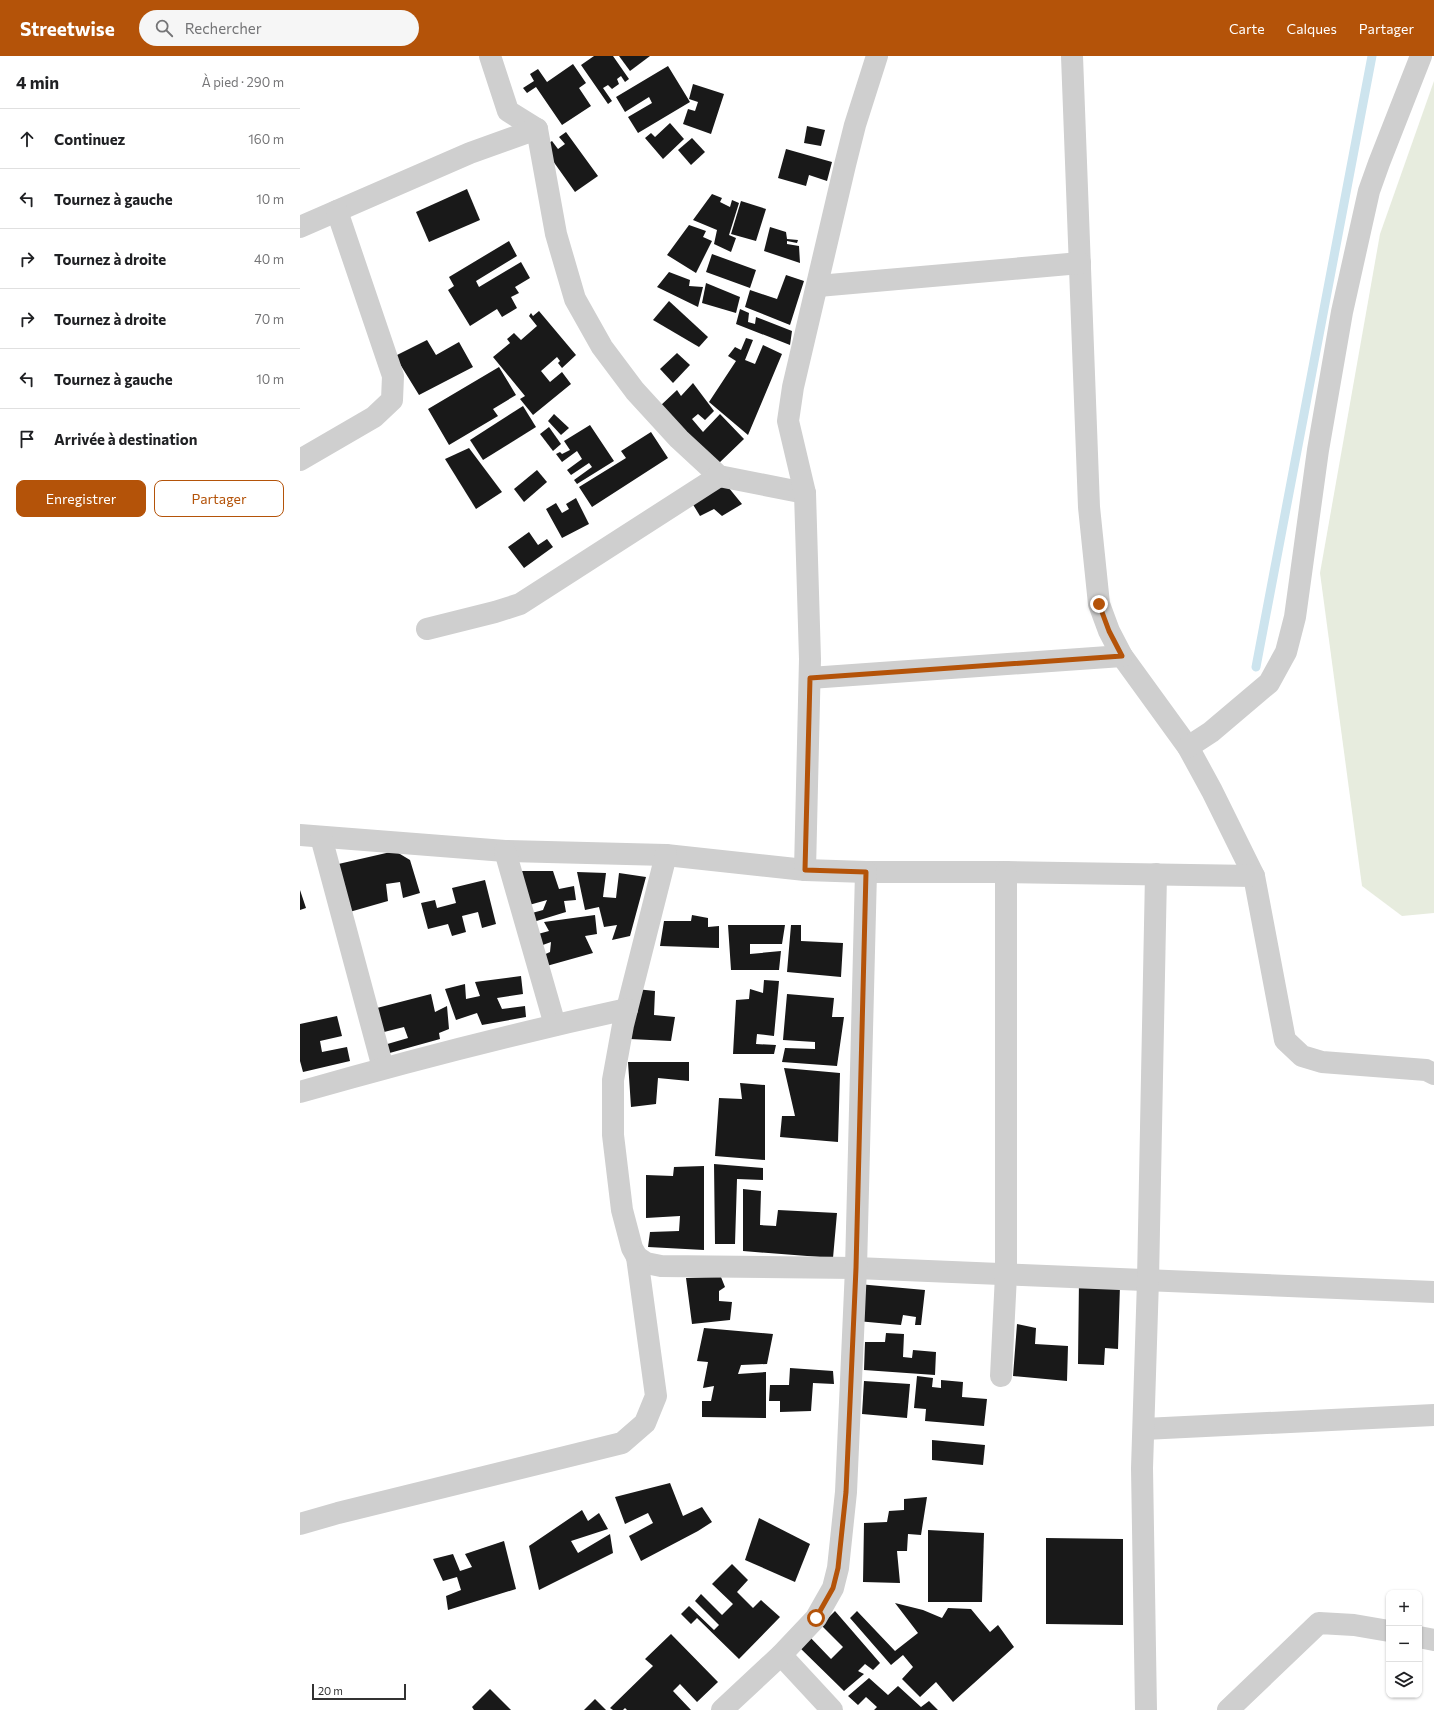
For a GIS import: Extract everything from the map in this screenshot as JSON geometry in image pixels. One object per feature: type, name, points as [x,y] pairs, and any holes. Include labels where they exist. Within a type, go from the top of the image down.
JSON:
[{"type":"street","points":[[490,56],[508,111],[537,129],[556,234],[575,299],[602,347],[635,391],[679,439],[719,476],[805,493]]},
{"type":"street","points":[[805,870],[810,678],[805,493],[788,421],[793,387],[850,145],[877,56]]},
{"type":"street","points":[[1072,56],[1089,507],[1099,604],[1109,631],[1122,656],[1188,747],[1212,791],[1254,876],[1285,1040],[1302,1056],[1322,1062],[1426,1070],[1434,1074]]},
{"type":"street","points":[[1188,747],[1211,732],[1269,683],[1286,652],[1295,617],[1327,392],[1342,312],[1370,191],[1379,162],[1421,56]]},
{"type":"street","points":[[300,227],[470,153],[537,129]]},
{"type":"street","points":[[300,460],[374,418],[392,400],[393,376],[337,211]]},
{"type":"street","points":[[818,286],[1080,262]]},
{"type":"street","points":[[427,629],[495,612],[520,604],[719,476]]},
{"type":"street","points":[[810,678],[1122,656]]},
{"type":"street","points":[[383,1068],[310,836],[505,851],[666,855],[805,870],[1254,876]]},
{"type":"street","points":[[505,851],[555,1025]]},
{"type":"street","points":[[300,1524],[338,1513],[622,1443],[645,1423],[656,1396],[637,1257],[632,1248],[622,1210],[614,1135],[613,1080],[627,1009],[666,855]]},
{"type":"street","points":[[722,1710],[781,1655],[816,1618],[825,1605],[833,1588],[838,1568],[846,1492],[856,1268],[866,872]]},
{"type":"street","points":[[1001,1376],[1006,1275],[1006,872]]},
{"type":"street","points":[[1146,1710],[1142,1468],[1148,1280],[1156,874]]},
{"type":"street","points":[[300,1092],[383,1068],[555,1025],[627,1009]]},
{"type":"street","points":[[637,1257],[646,1263],[661,1266],[856,1268],[1434,1292]]},
{"type":"street","points":[[1144,1429],[1434,1415]]},
{"type":"street","points":[[1228,1710],[1319,1623],[1354,1625],[1386,1630]]},
{"type":"street","points":[[1422,1638],[1434,1640]]},
{"type":"street","points":[[781,1655],[832,1710]]},
{"type":"shaded area","points":[[1434,81],[1434,913],[1402,916],[1362,886],[1320,573],[1380,234]]},
{"type":"building","points":[[594,56],[613,56],[629,79],[625,82],[621,76],[617,79],[619,84],[612,89],[608,85],[603,88],[612,101],[608,104],[581,65]]},
{"type":"building","points":[[619,56],[650,56],[630,71]]},
{"type":"building","points":[[573,64],[586,83],[579,88],[591,106],[562,125],[536,87],[527,93],[523,88],[534,81],[530,74],[538,69],[547,82]]},
{"type":"building","points":[[668,66],[690,102],[638,133],[628,117],[652,103],[649,97],[625,112],[616,97]]},
{"type":"building","points":[[693,84],[724,94],[711,134],[683,124],[688,109],[695,111],[698,102],[689,99]]},
{"type":"building","points":[[670,123],[684,139],[663,159],[645,138],[651,133],[655,137]]},
{"type":"building","points":[[807,126],[825,130],[821,146],[804,143]]},
{"type":"building","points":[[566,132],[598,176],[575,192],[543,147],[552,141],[558,149],[565,144],[559,137]]},
{"type":"building","points":[[692,138],[705,152],[691,165],[678,150]]},
{"type":"building","points":[[786,149],[832,162],[827,181],[809,175],[806,186],[778,178]]},
{"type":"building","points":[[467,189],[480,220],[429,242],[416,212]]},
{"type":"building","points":[[712,194],[722,198],[720,202],[730,207],[732,200],[739,203],[729,235],[736,238],[731,252],[714,244],[717,230],[693,220]]},
{"type":"building","points":[[741,201],[766,209],[756,241],[731,234]]},
{"type":"building","points":[[689,225],[706,231],[703,237],[712,241],[696,273],[667,255]]},
{"type":"building","points":[[770,227],[786,232],[787,239],[798,240],[797,243],[787,241],[787,244],[799,246],[800,263],[764,251]]},
{"type":"building","points":[[509,241],[517,256],[476,281],[479,287],[521,262],[530,278],[515,287],[519,293],[511,297],[517,308],[502,317],[497,309],[470,326],[448,290],[454,286],[449,277]]},
{"type":"building","points":[[712,254],[756,270],[750,288],[706,272]]},
{"type":"building","points":[[669,272],[690,280],[689,286],[703,287],[698,307],[657,287]]},
{"type":"building","points":[[786,275],[804,281],[790,325],[745,307],[750,290],[777,299]]},
{"type":"building","points":[[706,283],[740,297],[736,313],[702,303]]},
{"type":"building","points":[[669,301],[708,337],[699,347],[653,320]]},
{"type":"building","points":[[740,309],[749,313],[748,322],[755,324],[756,317],[792,331],[790,345],[736,324]]},
{"type":"building","points":[[539,311],[576,355],[562,368],[558,363],[560,361],[557,357],[541,371],[550,382],[562,372],[571,384],[533,415],[520,399],[525,396],[493,357],[510,343],[507,339],[514,333],[521,340],[537,326],[529,316],[531,313],[533,316]]},
{"type":"building","points":[[746,338],[753,340],[745,360],[755,364],[763,345],[782,354],[748,435],[709,402],[736,361],[728,356],[735,347],[741,350]]},
{"type":"building","points":[[427,340],[436,355],[459,342],[473,367],[419,395],[395,356]]},
{"type":"building","points":[[677,353],[690,365],[673,383],[660,369]]},
{"type":"building","points":[[499,367],[516,395],[493,409],[498,416],[449,445],[428,409]]},
{"type":"building","points":[[693,383],[714,411],[705,420],[698,414],[692,419],[703,432],[720,414],[744,439],[718,464],[659,407],[677,390],[681,396]]},
{"type":"building","points":[[523,406],[536,427],[483,460],[470,440]]},
{"type":"building","points":[[554,414],[569,428],[561,435],[548,421]]},
{"type":"building","points":[[590,425],[614,461],[577,484],[574,480],[592,467],[589,463],[571,475],[567,470],[582,459],[577,451],[562,462],[556,454],[560,452],[562,454],[570,450],[564,441]]},
{"type":"building","points":[[549,427],[561,444],[553,451],[540,434]]},
{"type":"building","points":[[651,432],[668,458],[592,507],[579,487],[626,458],[621,451]]},
{"type":"building","points":[[469,448],[502,492],[476,509],[445,459]]},
{"type":"building","points":[[537,470],[547,482],[524,502],[514,489]]},
{"type":"building","points":[[724,482],[742,504],[722,516],[714,509],[700,516],[689,498]]},
{"type":"building","points":[[576,498],[589,524],[562,538],[546,509],[556,503],[562,513],[569,509],[566,504]]},
{"type":"building","points":[[529,532],[538,545],[547,539],[553,547],[524,568],[508,547]]},
{"type":"building","points":[[395,851],[410,860],[420,893],[403,898],[400,882],[386,884],[388,901],[346,913],[334,865]]},
{"type":"building","points":[[521,871],[553,871],[559,889],[574,886],[576,900],[564,901],[566,912],[530,923],[532,913],[543,910],[547,900],[529,905]]},
{"type":"building","points":[[577,872],[606,873],[603,897],[616,898],[619,873],[646,877],[630,936],[612,940],[617,925],[604,927],[599,907],[585,910]]},
{"type":"building","points":[[485,880],[496,924],[482,928],[478,912],[462,916],[466,932],[452,936],[448,924],[428,929],[421,903],[435,900],[437,908],[456,903],[452,888]]},
{"type":"building","points":[[300,890],[306,908],[300,910]]},
{"type":"building","points":[[595,915],[597,934],[585,936],[593,953],[543,967],[539,957],[550,952],[551,942],[540,946],[538,934],[549,931],[544,922]]},
{"type":"building","points":[[692,915],[708,918],[708,927],[719,926],[719,948],[660,946],[664,921],[691,921]]},
{"type":"building","points":[[728,925],[785,925],[782,944],[750,944],[750,954],[781,951],[779,970],[731,970]]},
{"type":"building","points":[[791,925],[801,925],[801,941],[843,943],[841,977],[787,972]]},
{"type":"building","points":[[521,976],[523,994],[497,998],[502,1009],[525,1006],[526,1017],[482,1025],[477,1013],[456,1020],[445,989],[465,984],[466,999],[480,996],[475,982]]},
{"type":"building","points":[[764,980],[779,981],[774,1036],[757,1034],[756,1044],[776,1045],[774,1054],[733,1054],[736,1000],[749,999],[750,989],[763,993]]},
{"type":"building","points":[[636,989],[655,991],[654,1015],[675,1017],[671,1041],[630,1039]]},
{"type":"building","points":[[431,994],[435,1012],[447,1006],[449,1029],[439,1033],[440,1039],[386,1054],[384,1045],[408,1038],[404,1027],[376,1034],[373,1009]]},
{"type":"building","points":[[787,994],[834,998],[832,1017],[844,1017],[837,1066],[782,1062],[785,1048],[815,1049],[815,1042],[783,1040]]},
{"type":"building","points":[[337,1016],[342,1036],[320,1041],[322,1052],[347,1047],[350,1061],[303,1072],[300,1061],[300,1024]]},
{"type":"building","points":[[628,1062],[689,1062],[689,1081],[658,1078],[656,1104],[631,1107]]},
{"type":"building","points":[[784,1068],[840,1073],[838,1142],[780,1137],[782,1116],[795,1116]]},
{"type":"building","points":[[740,1083],[765,1085],[765,1160],[715,1156],[719,1098],[742,1099]]},
{"type":"building","points":[[714,1164],[763,1168],[763,1180],[737,1179],[735,1244],[715,1244]]},
{"type":"building","points":[[704,1166],[704,1250],[648,1247],[650,1232],[679,1231],[680,1216],[646,1218],[646,1175],[673,1176],[674,1167]]},
{"type":"building","points":[[743,1189],[761,1191],[760,1225],[776,1226],[778,1210],[837,1213],[833,1258],[743,1251]]},
{"type":"building","points":[[721,1277],[725,1287],[719,1291],[719,1301],[732,1302],[730,1320],[692,1324],[686,1278]]},
{"type":"building","points":[[1079,1279],[1120,1285],[1118,1349],[1105,1348],[1104,1365],[1078,1364]]},
{"type":"building","points":[[858,1284],[925,1290],[921,1325],[915,1325],[916,1317],[903,1315],[901,1325],[857,1321]]},
{"type":"building","points":[[1017,1324],[1036,1328],[1035,1344],[1068,1346],[1067,1381],[1013,1376]]},
{"type":"building","points":[[704,1328],[773,1334],[767,1364],[741,1365],[738,1374],[766,1372],[766,1418],[702,1417],[702,1401],[711,1401],[714,1386],[703,1388],[708,1362],[697,1361]]},
{"type":"building","points":[[886,1333],[904,1334],[903,1357],[912,1358],[913,1350],[936,1352],[935,1375],[864,1370],[865,1342],[885,1342]]},
{"type":"building","points":[[790,1368],[833,1371],[834,1384],[813,1383],[811,1411],[780,1412],[780,1401],[769,1401],[770,1385],[789,1385]]},
{"type":"building","points":[[917,1376],[933,1378],[932,1387],[941,1388],[941,1380],[963,1382],[962,1397],[987,1399],[984,1426],[925,1421],[926,1409],[914,1408]]},
{"type":"building","points":[[864,1381],[910,1384],[907,1418],[862,1414]]},
{"type":"building","points":[[932,1440],[985,1445],[983,1465],[932,1460]]},
{"type":"building","points":[[670,1483],[683,1516],[702,1507],[712,1522],[641,1561],[629,1536],[653,1523],[648,1513],[625,1524],[615,1497]]},
{"type":"building","points":[[927,1497],[921,1535],[908,1534],[907,1551],[897,1551],[900,1583],[863,1582],[864,1523],[887,1522],[889,1511],[904,1510],[904,1499]]},
{"type":"building","points":[[582,1510],[588,1521],[599,1513],[608,1529],[571,1541],[578,1553],[610,1534],[613,1553],[539,1590],[529,1546]]},
{"type":"building","points":[[759,1518],[810,1544],[795,1582],[745,1560]]},
{"type":"building","points":[[928,1530],[984,1533],[982,1602],[928,1602]]},
{"type":"building","points":[[1046,1538],[1123,1539],[1123,1625],[1046,1624]]},
{"type":"building","points":[[504,1541],[516,1589],[448,1610],[446,1596],[461,1590],[457,1577],[443,1581],[433,1559],[453,1554],[460,1571],[472,1567],[465,1554]]},
{"type":"building","points":[[732,1564],[748,1580],[737,1592],[753,1608],[761,1600],[780,1617],[739,1659],[697,1618],[691,1624],[681,1614],[689,1606],[714,1630],[719,1625],[695,1601],[701,1594],[722,1615],[733,1604],[712,1584]]},
{"type":"building","points":[[895,1603],[923,1610],[942,1618],[948,1608],[971,1609],[990,1632],[998,1625],[1014,1647],[953,1702],[936,1682],[920,1697],[902,1679],[913,1667],[903,1655],[891,1665],[850,1618],[857,1611],[895,1651],[918,1633]]},
{"type":"building","points":[[835,1611],[880,1663],[873,1670],[865,1664],[858,1671],[864,1674],[844,1691],[797,1645],[808,1635],[831,1659],[843,1647],[821,1625]]},
{"type":"building","points":[[671,1634],[718,1682],[697,1702],[680,1684],[673,1691],[691,1710],[627,1710],[625,1708],[623,1710],[613,1710],[610,1708],[653,1666],[645,1659]]},
{"type":"building","points":[[869,1678],[888,1695],[898,1686],[921,1707],[929,1701],[938,1710],[874,1710],[877,1707],[866,1697],[858,1705],[848,1696]]},
{"type":"building","points":[[490,1689],[511,1710],[474,1710],[472,1707]]},
{"type":"building","points":[[595,1699],[606,1710],[584,1710]]},
{"type":"waterway","points":[[1256,667],[1372,56]]},
{"type":"route","points":[[816,1618],[825,1605],[833,1588],[838,1568],[846,1492],[856,1268],[866,872],[805,870],[810,678],[1122,656],[1109,631],[1099,604]]}]
